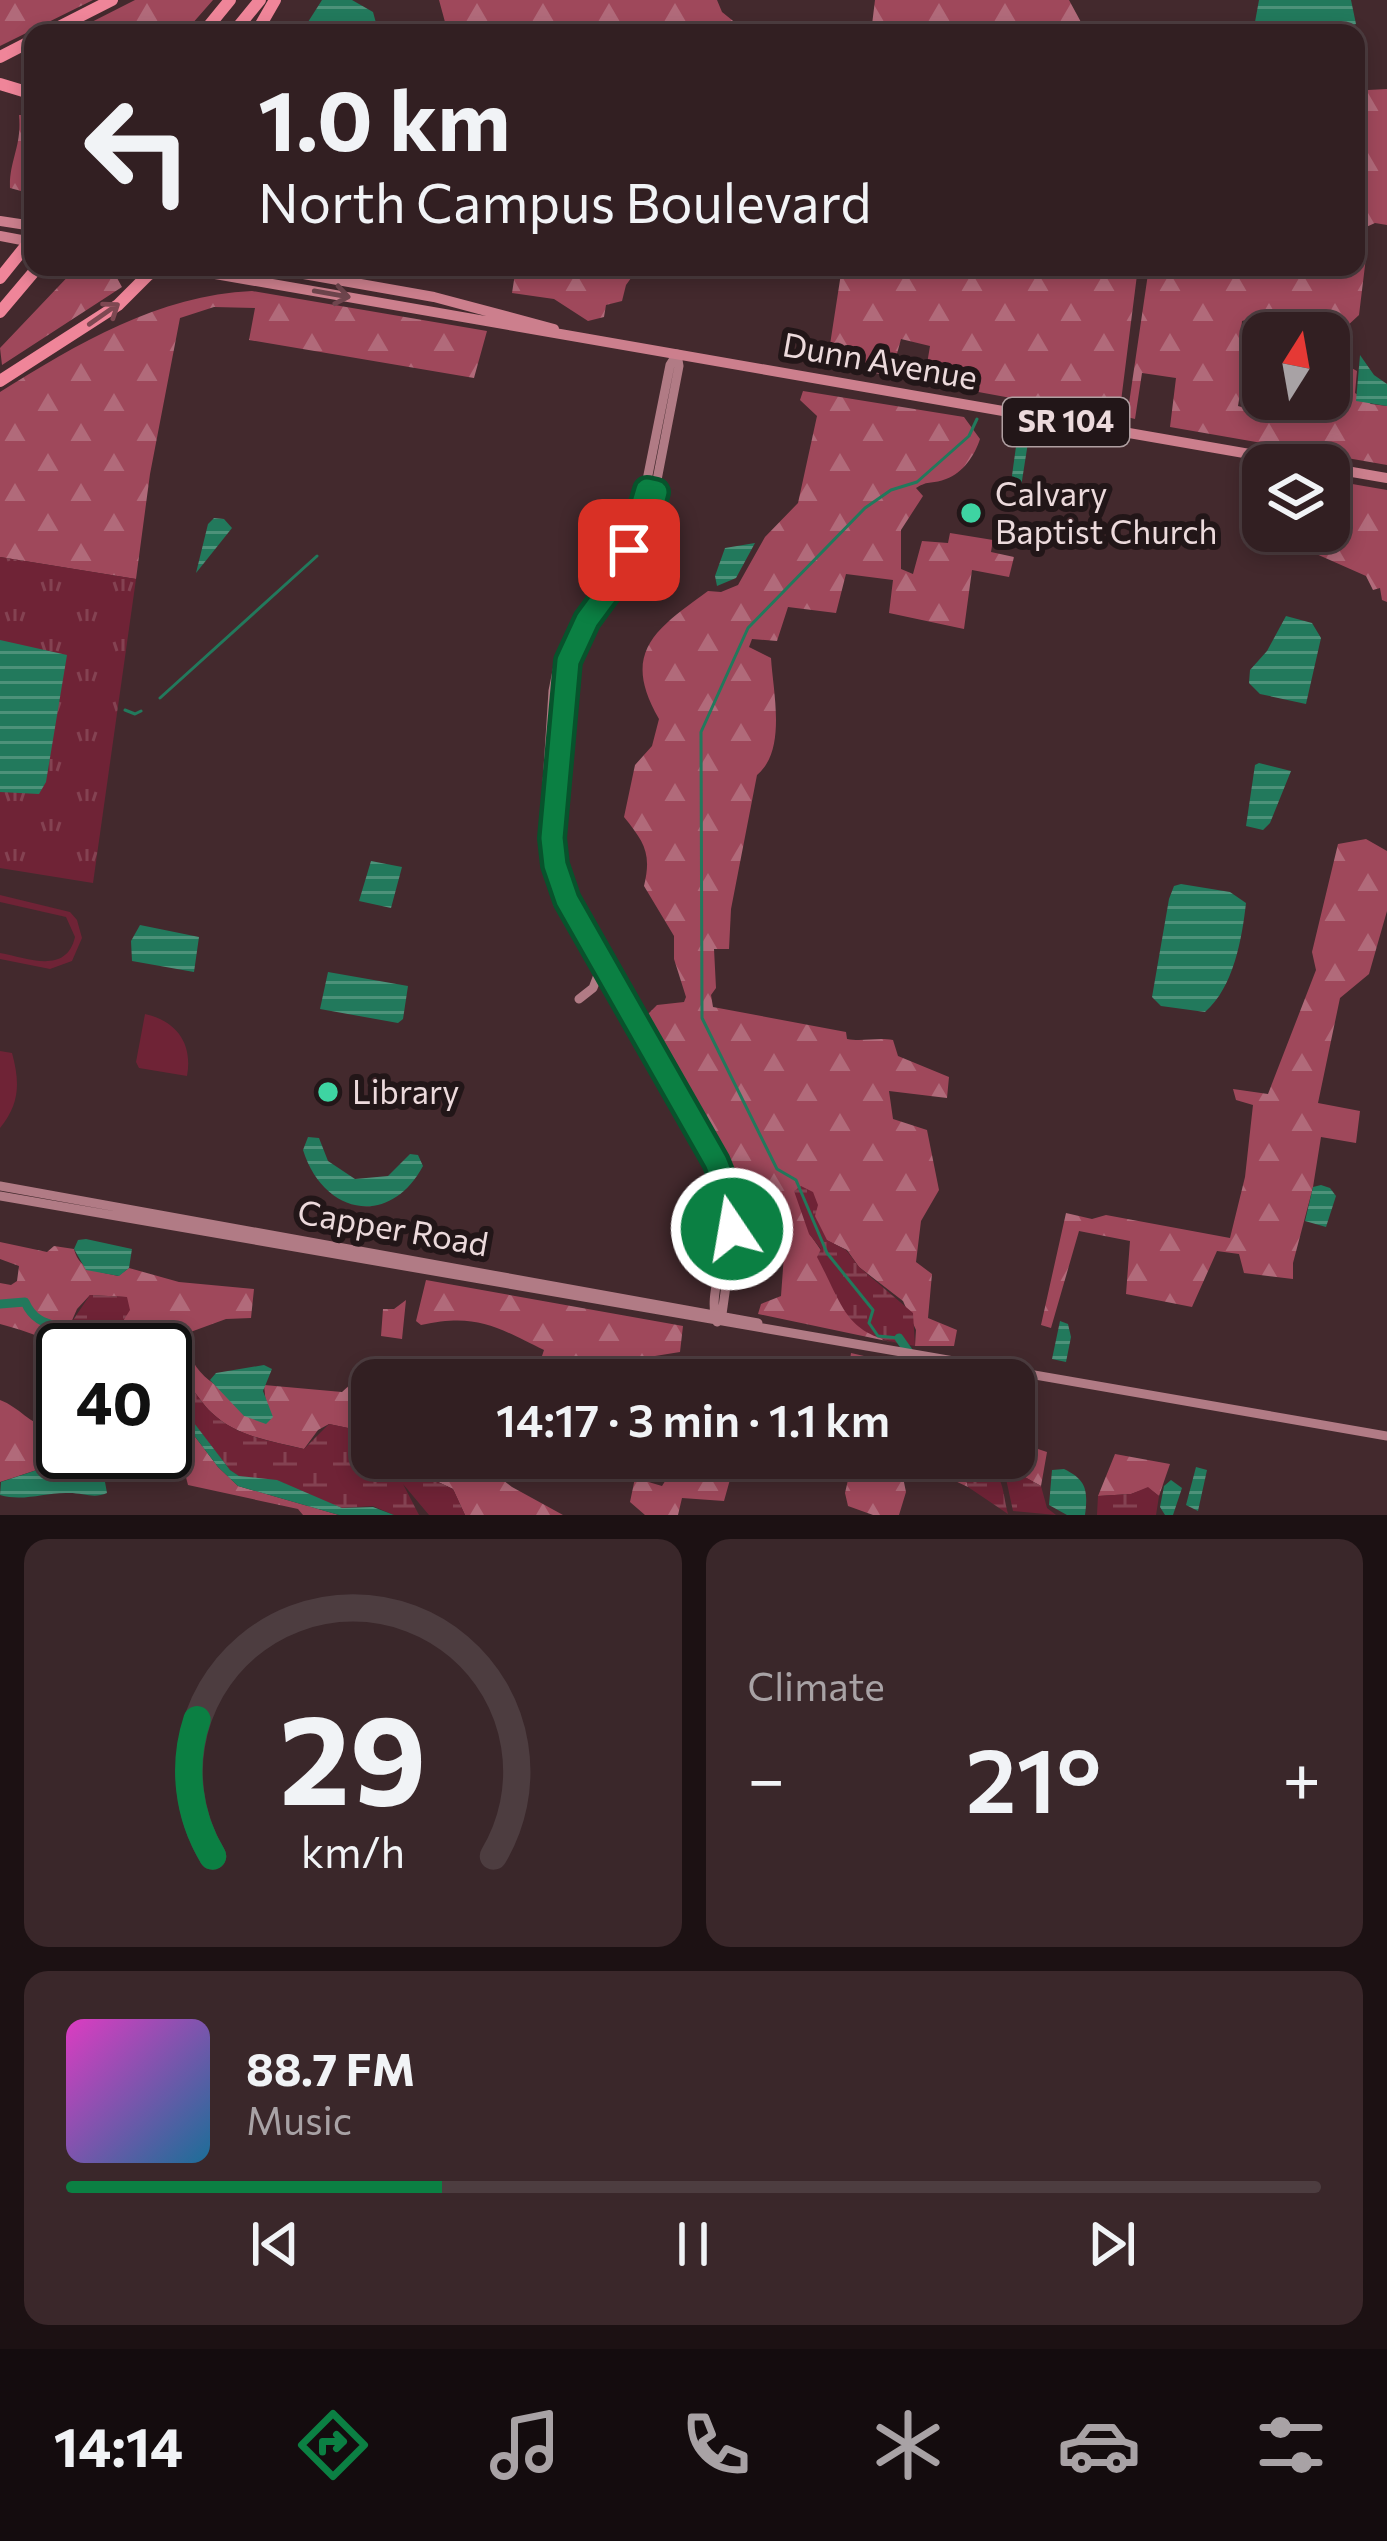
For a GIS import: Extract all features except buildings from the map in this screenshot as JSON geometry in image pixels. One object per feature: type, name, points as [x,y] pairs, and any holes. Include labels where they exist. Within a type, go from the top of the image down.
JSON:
[{"type":"highway","points":[[64,24],[112,0]]},
{"type":"highway","points":[[210,24],[230,0]]},
{"type":"highway","points":[[240,24],[260,0]]},
{"type":"highway","points":[[0,278],[24,250]]},
{"type":"highway","points":[[0,312],[30,276]]},
{"type":"highway","points":[[135,286],[138,276]]},
{"type":"highway","points":[[0,381],[118,305],[147,276]]},
{"type":"main road","name":"Dunn Avenue","points":[[226,276],[1242,453]]},
{"type":"main road","name":"Dunn Avenue","points":[[317,276],[468,304],[579,337]]},
{"type":"main road","points":[[1350,472],[1387,478]]},
{"type":"street","points":[[392,304],[394,289]]},
{"type":"street","points":[[677,354],[679,367],[641,547],[587,620],[568,661],[552,838],[567,900],[677,1103],[725,1205],[717,1316]]},
{"type":"street","points":[[652,491],[629,550],[568,634],[553,691],[542,819],[546,865],[558,904],[677,1103]]},
{"type":"street","points":[[578,998],[593,988],[598,975]]},
{"type":"street","name":"Capper Road","points":[[0,1186],[1387,1436]]},
{"type":"street","name":"Capper Road","points":[[0,1196],[717,1316]]},
{"type":"green space","points":[[0,0],[93,0],[44,24],[24,24],[24,34],[0,46]]},
{"type":"green space","points":[[135,0],[213,0],[192,24],[88,24]]},
{"type":"green space","points":[[439,0],[717,0],[722,12],[737,24],[446,24]]},
{"type":"green space","points":[[875,0],[1069,0],[1082,24],[872,24]]},
{"type":"green space","points":[[1387,89],[1387,225],[1365,228],[1365,92]]},
{"type":"green space","points":[[19,115],[24,115],[24,192],[10,188]]},
{"type":"green space","points":[[68,276],[116,276],[122,287],[2,365],[0,348]]},
{"type":"green space","points":[[515,276],[632,276],[622,301],[606,305],[604,317],[588,321],[554,299],[512,293]]},
{"type":"green space","points":[[841,276],[1137,276],[1120,409],[1103,404],[1092,413],[924,382],[930,346],[901,339],[891,376],[827,364]]},
{"type":"green space","points":[[1148,276],[1364,276],[1359,315],[1350,323],[1350,312],[1242,312],[1238,406],[1242,420],[1350,420],[1350,367],[1357,371],[1355,393],[1371,404],[1387,406],[1387,465],[1350,459],[1350,444],[1267,444],[1170,427],[1176,378],[1142,373],[1135,419],[1127,417]]},
{"type":"green space","points":[[252,291],[487,331],[474,378],[249,340],[255,308],[214,307],[180,318],[150,474],[136,579],[0,557],[0,392],[89,340],[152,312]]},
{"type":"green space","points":[[803,391],[964,417],[980,439],[958,472],[916,488],[923,496],[901,530],[901,569],[913,574],[922,541],[948,543],[950,533],[993,540],[991,552],[1014,557],[1009,577],[972,570],[964,629],[889,613],[893,580],[846,574],[836,613],[788,607],[777,641],[752,639],[749,647],[771,658],[775,736],[757,775],[731,909],[729,949],[714,949],[716,988],[711,995],[713,1007],[846,1032],[847,1039],[893,1040],[898,1056],[949,1077],[947,1098],[889,1091],[893,1119],[927,1130],[939,1190],[921,1221],[916,1262],[932,1274],[928,1318],[957,1330],[954,1346],[915,1346],[916,1330],[903,1301],[859,1267],[847,1250],[826,1240],[814,1216],[813,1192],[809,1233],[883,1340],[896,1343],[758,1314],[761,1304],[781,1296],[784,1255],[755,1252],[742,1278],[734,1277],[740,1224],[730,1173],[643,1019],[657,1005],[684,1002],[686,997],[674,959],[674,936],[644,886],[644,848],[624,817],[635,765],[652,746],[659,719],[643,676],[644,659],[659,631],[689,605],[708,591],[738,585],[765,537],[798,503],[817,416],[800,400]]},
{"type":"green space","points":[[1350,484],[1387,490],[1387,602],[1366,576],[1314,553],[1350,552]]},
{"type":"green space","points":[[0,557],[136,579],[93,883],[0,868]]},
{"type":"green space","points":[[1366,839],[1387,851],[1387,911],[1369,974],[1340,998],[1318,1103],[1360,1111],[1356,1143],[1321,1137],[1293,1279],[1244,1273],[1239,1254],[1217,1251],[1192,1307],[1126,1294],[1130,1241],[1079,1231],[1051,1328],[1041,1325],[1066,1213],[1092,1219],[1106,1215],[1230,1238],[1245,1177],[1253,1105],[1236,1100],[1233,1089],[1268,1094],[1316,970],[1312,952],[1338,844]]},
{"type":"green space","points":[[0,895],[70,912],[82,938],[72,961],[50,969],[0,959],[0,953],[55,960],[70,949],[75,937],[66,917],[0,902]]},
{"type":"green space","points":[[145,1014],[166,1022],[180,1036],[187,1054],[187,1076],[139,1068],[136,1062]]},
{"type":"green space","points":[[0,1051],[12,1053],[17,1083],[15,1101],[0,1128]]},
{"type":"green space","points":[[801,1186],[813,1192],[818,1205],[815,1216],[827,1240],[846,1250],[913,1313],[915,1346],[874,1336],[843,1308],[817,1257],[821,1249],[809,1234],[794,1191]]},
{"type":"green space","points":[[0,1242],[47,1252],[54,1246],[74,1249],[86,1266],[118,1276],[129,1268],[179,1282],[254,1289],[251,1318],[226,1319],[192,1331],[192,1323],[120,1323],[126,1297],[90,1295],[71,1323],[36,1323],[36,1335],[0,1324],[0,1283],[17,1281],[19,1266],[0,1259]]},
{"type":"green space","points":[[426,1280],[683,1326],[680,1352],[654,1359],[541,1359],[544,1350],[485,1324],[457,1320],[421,1325],[416,1321]]},
{"type":"green space","points":[[90,1295],[127,1297],[130,1310],[122,1323],[71,1323]]},
{"type":"green space","points":[[406,1300],[402,1339],[381,1336],[383,1309],[394,1309]]},
{"type":"green space","points":[[192,1358],[214,1384],[270,1410],[264,1385],[342,1392],[351,1384],[351,1429],[329,1424],[304,1449],[232,1428],[192,1388]]},
{"type":"green space","points":[[192,1388],[212,1413],[255,1437],[304,1449],[329,1424],[351,1429],[351,1479],[432,1479],[453,1489],[465,1515],[429,1515],[403,1484],[419,1515],[394,1515],[373,1506],[342,1508],[284,1483],[239,1476],[192,1421]]},
{"type":"green space","points":[[0,1400],[36,1423],[36,1470],[0,1482]]},
{"type":"green space","points":[[192,1433],[238,1486],[339,1515],[303,1515],[298,1509],[188,1485]]},
{"type":"green space","points":[[1035,1448],[1047,1452],[1041,1486],[1028,1479],[1035,1479]]},
{"type":"green space","points":[[1115,1454],[1170,1464],[1159,1496],[1148,1488],[1098,1496]]},
{"type":"green space","points":[[432,1479],[502,1479],[563,1515],[465,1515],[453,1489]]},
{"type":"green space","points":[[635,1479],[662,1486],[666,1479],[730,1479],[724,1501],[682,1498],[678,1515],[645,1515],[630,1502]]},
{"type":"green space","points":[[848,1479],[903,1479],[906,1492],[899,1515],[873,1515],[848,1506]]},
{"type":"green space","points":[[966,1479],[999,1479],[1008,1514],[968,1487]]},
{"type":"green space","points":[[1006,1479],[1028,1479],[1041,1486],[1047,1508],[1056,1515],[1013,1511]]},
{"type":"green space","points":[[1148,1487],[1159,1496],[1156,1515],[1097,1515],[1098,1496],[1131,1494]]},
{"type":"shaded area","points":[[322,0],[352,0],[373,12],[376,23],[375,24],[307,24]]},
{"type":"shaded area","points":[[1259,0],[1351,0],[1356,24],[1255,24]]},
{"type":"shaded area","points":[[1360,355],[1387,384],[1387,406],[1356,401]]},
{"type":"shaded area","points":[[1026,431],[1021,487],[1010,490],[1018,432]]},
{"type":"shaded area","points":[[214,518],[224,519],[232,528],[196,573],[208,524]]},
{"type":"shaded area","points":[[755,543],[736,578],[717,586],[715,576],[725,548]]},
{"type":"shaded area","points":[[1286,616],[1312,623],[1321,638],[1306,704],[1260,694],[1249,683],[1250,670],[1267,651]]},
{"type":"shaded area","points":[[0,640],[67,655],[46,782],[39,794],[0,792]]},
{"type":"shaded area","points":[[1259,763],[1291,771],[1263,830],[1246,826]]},
{"type":"shaded area","points":[[371,861],[402,867],[391,908],[359,901]]},
{"type":"shaded area","points":[[1174,886],[1230,892],[1246,903],[1230,976],[1205,1012],[1161,1006],[1152,997],[1169,899]]},
{"type":"shaded area","points":[[140,925],[199,937],[194,972],[132,961],[131,941]]},
{"type":"shaded area","points":[[328,972],[408,986],[403,1019],[398,1023],[320,1009]]},
{"type":"shaded area","points":[[308,1137],[319,1138],[328,1161],[355,1179],[388,1176],[410,1154],[418,1155],[423,1166],[393,1199],[358,1206],[325,1188],[313,1172],[303,1150]]},
{"type":"shaded area","points":[[1321,1185],[1336,1196],[1326,1227],[1305,1221],[1313,1187]]},
{"type":"shaded area","points":[[78,1240],[132,1249],[129,1268],[119,1276],[86,1270],[74,1249]]},
{"type":"shaded area","points":[[1060,1321],[1068,1324],[1071,1337],[1066,1362],[1052,1359]]},
{"type":"shaded area","points":[[264,1365],[272,1369],[263,1391],[273,1417],[266,1424],[244,1416],[210,1380],[216,1373]]},
{"type":"shaded area","points":[[192,1420],[239,1476],[277,1480],[342,1508],[373,1507],[394,1515],[339,1515],[238,1486],[192,1433]]},
{"type":"shaded area","points":[[1196,1467],[1207,1470],[1198,1511],[1186,1505]]},
{"type":"shaded area","points":[[1064,1469],[1084,1487],[1085,1515],[1067,1515],[1049,1505],[1052,1470]]},
{"type":"shaded area","points":[[36,1470],[36,1479],[104,1479],[107,1493],[18,1498],[0,1495],[1,1482]]},
{"type":"shaded area","points":[[1171,1480],[1182,1488],[1173,1515],[1165,1515],[1160,1507],[1164,1486]]},
{"type":"waterway","points":[[899,1338],[878,1336],[869,1323],[873,1310],[827,1253],[796,1180],[777,1169],[702,1018],[701,732],[748,628],[865,508],[891,490],[917,482],[969,436],[977,419]]},
{"type":"waterway","points":[[160,698],[317,556]]},
{"type":"waterway","points":[[125,710],[141,711]]},
{"type":"waterway","points":[[0,1304],[25,1302],[48,1323]]},
{"type":"waterway","points":[[899,1338],[914,1359]]},
{"type":"place","name":"Calvary Baptist Church","points":[[971,513]]},
{"type":"place","name":"Library","points":[[328,1092]]},
{"type":"route","points":[[629,550],[647,490],[656,492],[641,547],[587,620],[568,661],[551,823],[555,865],[572,910],[716,1162],[728,1192],[732,1229]]}]
